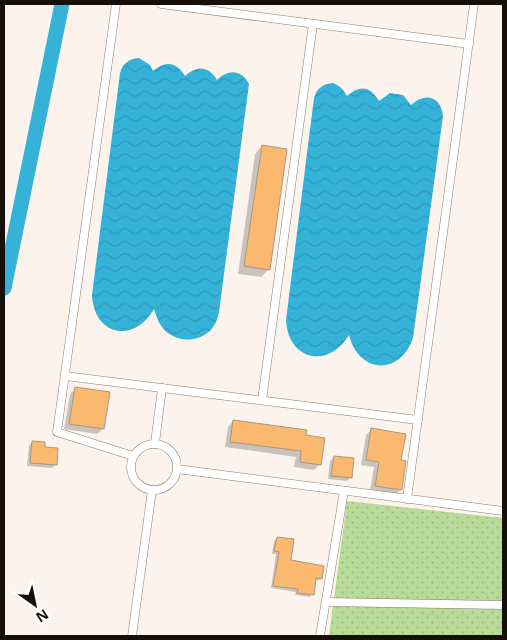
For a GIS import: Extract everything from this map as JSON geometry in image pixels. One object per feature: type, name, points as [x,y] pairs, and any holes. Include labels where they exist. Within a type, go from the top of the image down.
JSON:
[{"type":"lane","points":[[116,4],[57,432],[134,456]]},
{"type":"lane","points":[[160,4],[194,6],[313,24],[469,44]]},
{"type":"lane","points":[[406,499],[474,4]]},
{"type":"lane","points":[[262,400],[313,24]]},
{"type":"lane","points":[[65,376],[418,420]]},
{"type":"lane","points":[[154,443],[162,388]]},
{"type":"lane","points":[[154,443],[165,446],[172,452],[178,469],[175,478],[169,485],[161,489],[152,490],[143,488],[136,482],[132,474],[131,465],[139,449],[154,443]]},
{"type":"lane","points":[[178,469],[503,510]]},
{"type":"lane","points":[[132,636],[152,490]]},
{"type":"lane","points":[[320,636],[344,491]]},
{"type":"lane","points":[[326,602],[503,605],[503,600]]},
{"type":"green space","points":[[347,501],[503,518],[503,636],[329,636]]},
{"type":"water","points":[[139,58],[150,65],[153,71],[157,67],[170,64],[175,65],[185,76],[189,72],[202,69],[210,72],[217,80],[221,76],[234,72],[246,79],[249,84],[219,312],[215,324],[210,330],[197,338],[182,339],[168,333],[159,323],[154,309],[146,320],[126,331],[107,327],[94,309],[92,295],[120,73],[127,62]]},
{"type":"water","points":[[333,83],[338,85],[347,96],[356,90],[364,89],[372,92],[379,101],[390,93],[403,95],[411,105],[427,97],[436,100],[442,109],[443,116],[413,338],[407,350],[399,359],[390,364],[370,363],[361,357],[354,348],[349,335],[341,346],[331,353],[311,356],[302,352],[288,334],[286,320],[314,98],[321,87]]},
{"type":"building","points":[[262,145],[287,149],[270,270],[244,266]]},
{"type":"building","points":[[75,387],[110,392],[104,429],[69,424]]},
{"type":"building","points":[[233,420],[307,430],[306,435],[325,438],[321,465],[300,462],[301,451],[230,442]]},
{"type":"building","points":[[371,428],[406,434],[401,460],[406,461],[402,490],[375,486],[379,462],[366,460]]},
{"type":"building","points":[[32,441],[45,442],[45,447],[58,448],[57,465],[30,463]]},
{"type":"building","points":[[334,456],[354,458],[352,478],[331,476]]},
{"type":"building","points":[[277,537],[294,539],[291,560],[324,566],[322,579],[316,578],[314,595],[297,593],[298,589],[273,586],[279,552],[274,551]]},
{"type":"waterway","points":[[4,288],[62,4]]}]
